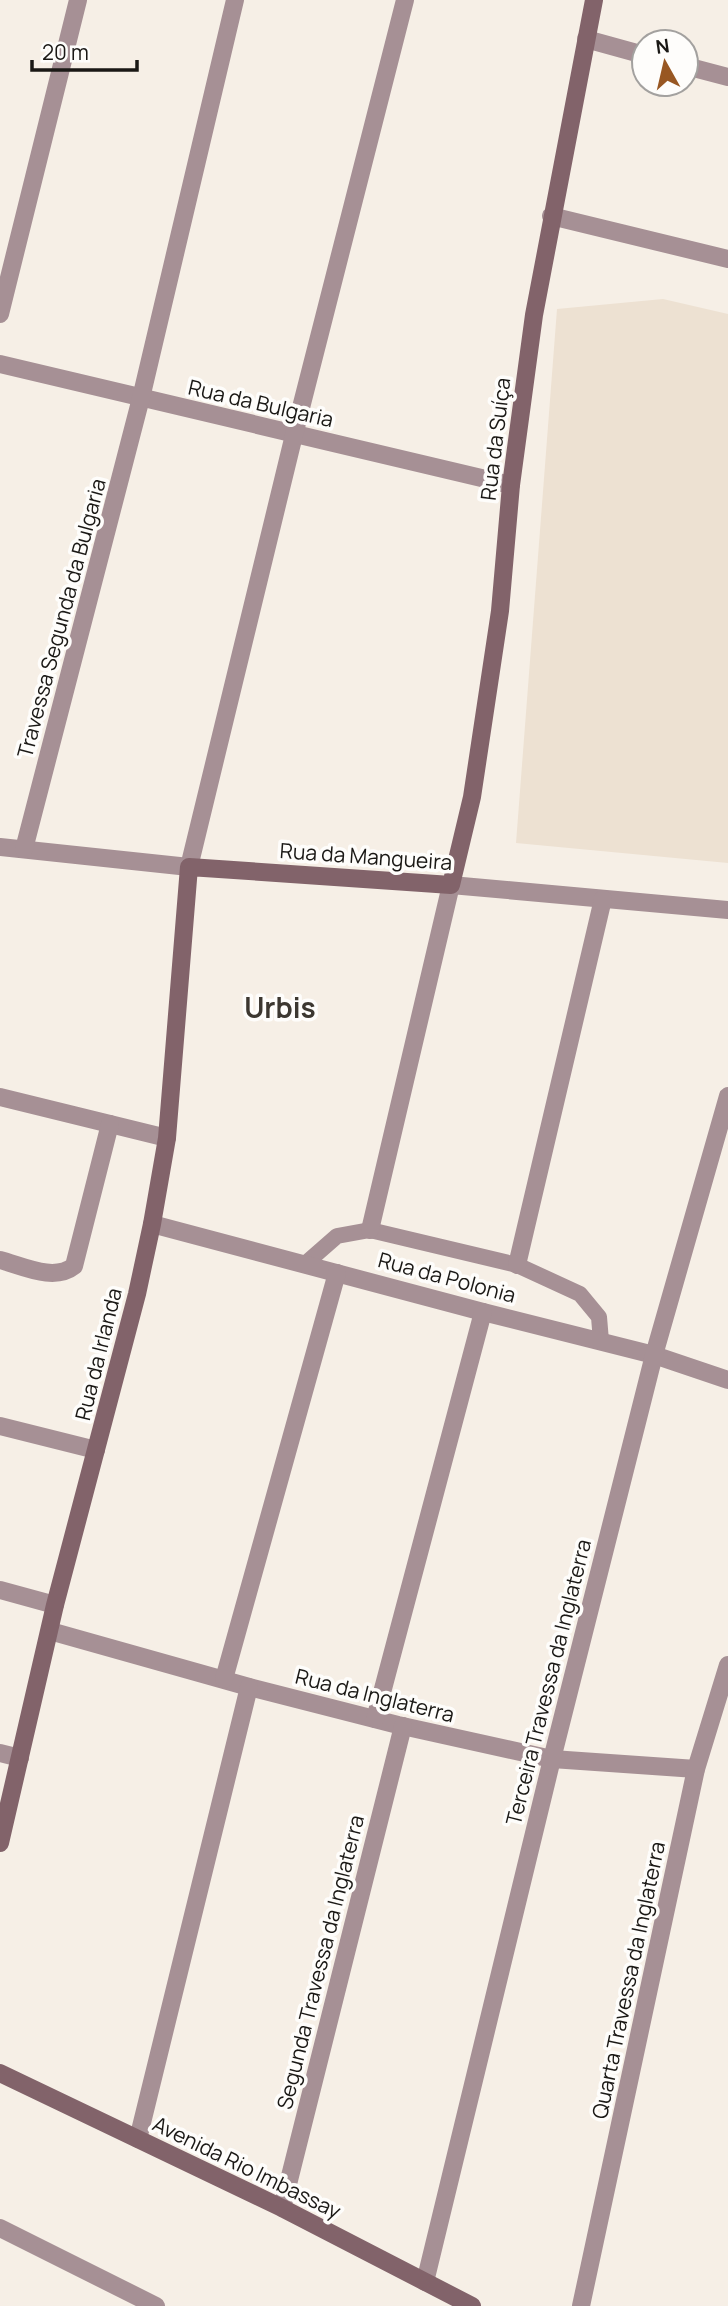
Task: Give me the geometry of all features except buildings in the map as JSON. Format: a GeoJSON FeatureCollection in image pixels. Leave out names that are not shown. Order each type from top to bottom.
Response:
{"type":"FeatureCollection","features":[{"type":"Feature","properties":{"kind":"street"},"geometry":{"type":"LineString","coordinates":[[0,314],[78,0]]}},
{"type":"Feature","properties":{"kind":"street","name":"Travessa Segunda da Bulgaria"},"geometry":{"type":"LineString","coordinates":[[24,849],[141,398],[235,0]]}},
{"type":"Feature","properties":{"kind":"street"},"geometry":{"type":"LineString","coordinates":[[189,867],[294,435],[405,0]]}},
{"type":"Feature","properties":{"kind":"street","name":"Rua da Suíça"},"geometry":{"type":"LineString","coordinates":[[451,885],[474,786],[500,611],[511,485],[534,315],[594,0]]}},
{"type":"Feature","properties":{"kind":"street"},"geometry":{"type":"LineString","coordinates":[[586,40],[630,51]]}},
{"type":"Feature","properties":{"kind":"street"},"geometry":{"type":"LineString","coordinates":[[700,70],[728,77]]}},
{"type":"Feature","properties":{"kind":"street"},"geometry":{"type":"LineString","coordinates":[[551,216],[728,260]]}},
{"type":"Feature","properties":{"kind":"street","name":"Rua da Bulgaria"},"geometry":{"type":"LineString","coordinates":[[0,364],[511,485]]}},
{"type":"Feature","properties":{"kind":"street","name":"Rua da Mangueira"},"geometry":{"type":"LineString","coordinates":[[0,847],[189,867],[451,885],[728,910]]}},
{"type":"Feature","properties":{"kind":"street","name":"Rua da Irlanda"},"geometry":{"type":"LineString","coordinates":[[0,1843],[55,1605],[137,1294],[152,1224],[167,1138],[189,867]]}},
{"type":"Feature","properties":{"kind":"street"},"geometry":{"type":"LineString","coordinates":[[370,1230],[451,885]]}},
{"type":"Feature","properties":{"kind":"street"},"geometry":{"type":"LineString","coordinates":[[517,1265],[603,899]]}},
{"type":"Feature","properties":{"kind":"street","name":"Terceira Travessa da Inglaterra"},"geometry":{"type":"LineString","coordinates":[[425,2282],[552,1759],[654,1355],[728,1096]]}},
{"type":"Feature","properties":{"kind":"street"},"geometry":{"type":"LineString","coordinates":[[0,1097],[167,1138]]}},
{"type":"Feature","properties":{"kind":"street"},"geometry":{"type":"LineString","coordinates":[[0,1260],[55,1274],[65,1273],[74,1266],[110,1124]]}},
{"type":"Feature","properties":{"kind":"street","name":"Rua da Polonia"},"geometry":{"type":"LineString","coordinates":[[152,1224],[654,1355],[728,1380]]}},
{"type":"Feature","properties":{"kind":"street"},"geometry":{"type":"LineString","coordinates":[[224,1679],[337,1273]]}},
{"type":"Feature","properties":{"kind":"street"},"geometry":{"type":"LineString","coordinates":[[375,1719],[483,1312]]}},
{"type":"Feature","properties":{"kind":"street"},"geometry":{"type":"LineString","coordinates":[[0,1426],[96,1450]]}},
{"type":"Feature","properties":{"kind":"street"},"geometry":{"type":"LineString","coordinates":[[0,1590],[55,1605]]}},
{"type":"Feature","properties":{"kind":"street","name":"Rua da Inglaterra"},"geometry":{"type":"LineString","coordinates":[[50,1631],[249,1687],[403,1726],[552,1759],[696,1769]]}},
{"type":"Feature","properties":{"kind":"street","name":"Quarta Travessa da Inglaterra"},"geometry":{"type":"LineString","coordinates":[[581,2306],[696,1769],[728,1665]]}},
{"type":"Feature","properties":{"kind":"street"},"geometry":{"type":"LineString","coordinates":[[138,2139],[249,1687]]}},
{"type":"Feature","properties":{"kind":"street","name":"Segunda Travessa da Inglaterra"},"geometry":{"type":"LineString","coordinates":[[282,2208],[403,1726]]}},
{"type":"Feature","properties":{"kind":"street"},"geometry":{"type":"LineString","coordinates":[[0,1752],[20,1758]]}},
{"type":"Feature","properties":{"kind":"street","name":"Avenida Rio Imbassay"},"geometry":{"type":"LineString","coordinates":[[0,2073],[282,2208],[472,2306]]}},
{"type":"Feature","properties":{"kind":"street"},"geometry":{"type":"LineString","coordinates":[[0,2228],[156,2306]]}},
{"type":"Feature","properties":{"kind":"lane"},"geometry":{"type":"LineString","coordinates":[[305,1264],[337,1236],[370,1230],[517,1265],[580,1294],[599,1317],[601,1341]]}},
{"type":"Feature","properties":{"kind":"shaded area"},"geometry":{"type":"Polygon","coordinates":[[[663,299],[728,314],[728,863],[516,843],[557,309],[663,299]]]}},
{"type":"Feature","properties":{"kind":"district","name":"Urbis"},"geometry":{"type":"Point","coordinates":[280,1007]}}]}
